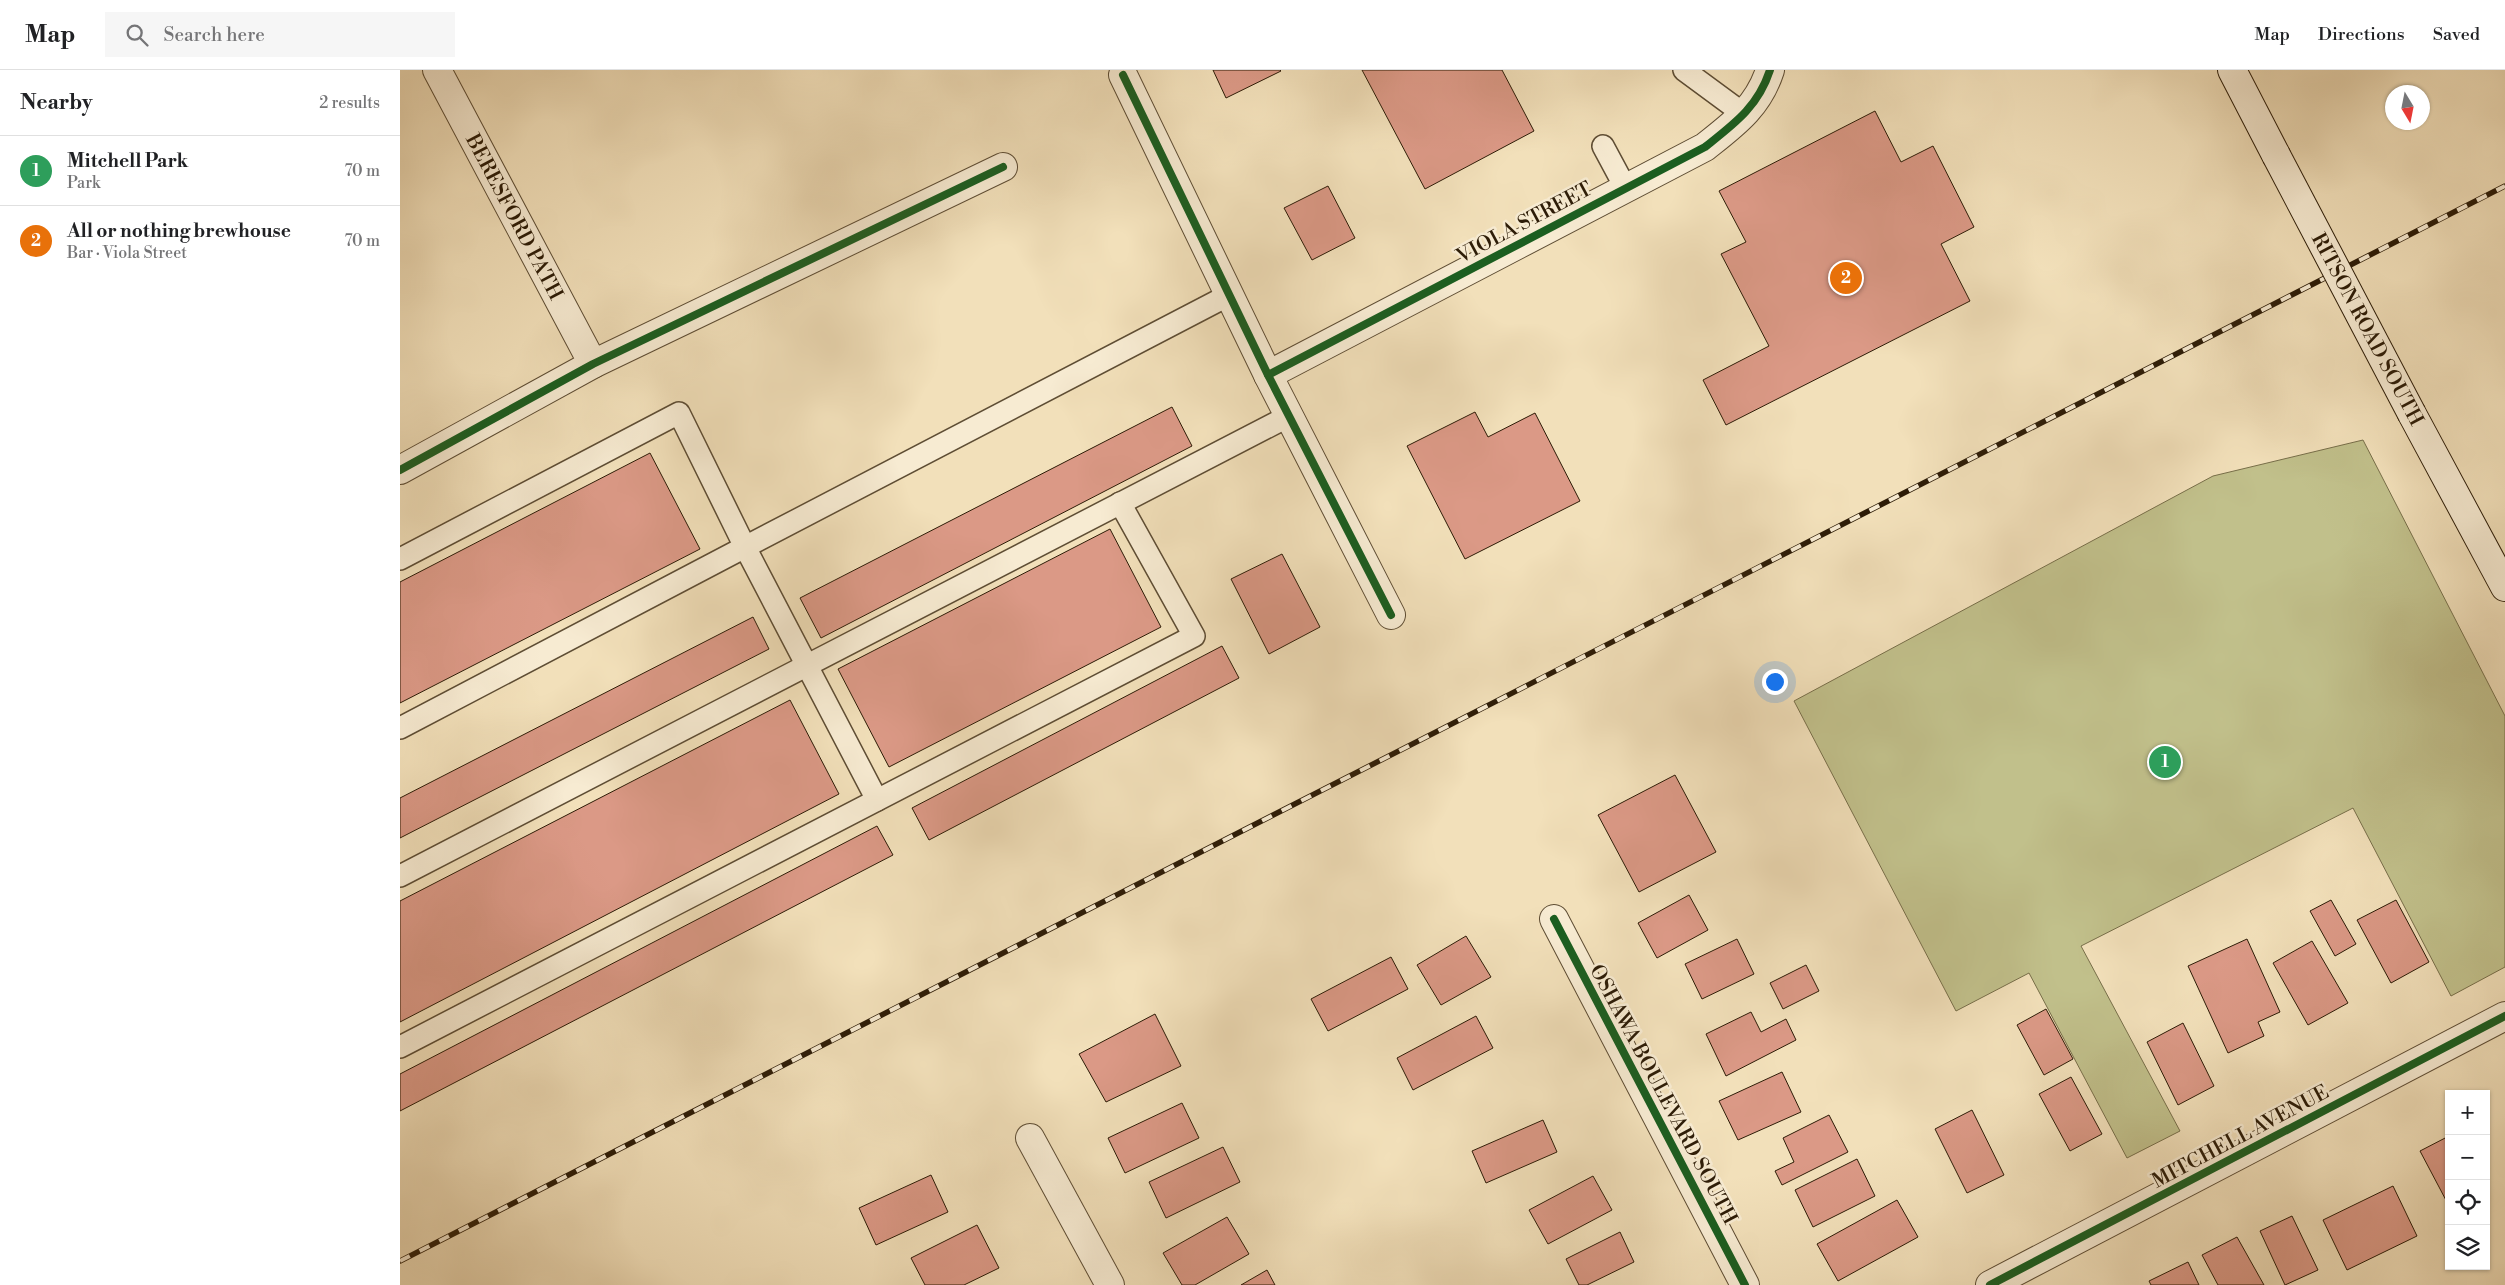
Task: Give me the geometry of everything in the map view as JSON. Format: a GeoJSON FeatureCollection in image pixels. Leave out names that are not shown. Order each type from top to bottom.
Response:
{"type":"FeatureCollection","features":[{"type":"Feature","properties":{"kind":"street","name":"BERESFORD PATH"},"geometry":{"type":"LineString","coordinates":[[437,70],[592,364]]}},
{"type":"Feature","properties":{"kind":"street","name":"VIOLA STREET"},"geometry":{"type":"LineString","coordinates":[[1268,376],[1705,147],[1745,115],[1764,86],[1770,70]]}},
{"type":"Feature","properties":{"kind":"street","name":"RITSON ROAD SOUTH"},"geometry":{"type":"LineString","coordinates":[[2232,70],[2505,587]]}},
{"type":"Feature","properties":{"kind":"street"},"geometry":{"type":"LineString","coordinates":[[1123,75],[1268,376],[1391,615]]}},
{"type":"Feature","properties":{"kind":"street"},"geometry":{"type":"LineString","coordinates":[[400,470],[592,364],[1003,167]]}},
{"type":"Feature","properties":{"kind":"street","name":"OSHAWA BOULEVARD SOUTH"},"geometry":{"type":"LineString","coordinates":[[1554,919],[1745,1285]]}},
{"type":"Feature","properties":{"kind":"street","name":"MITCHELL AVENUE"},"geometry":{"type":"LineString","coordinates":[[1990,1285],[2505,1016]]}},
{"type":"Feature","properties":{"kind":"street"},"geometry":{"type":"LineString","coordinates":[[1030,1138],[1110,1285]]}},
{"type":"Feature","properties":{"kind":"lane"},"geometry":{"type":"LineString","coordinates":[[1684,70],[1745,115]]}},
{"type":"Feature","properties":{"kind":"lane"},"geometry":{"type":"LineString","coordinates":[[1603,146],[1625,188]]}},
{"type":"Feature","properties":{"kind":"lane"},"geometry":{"type":"LineString","coordinates":[[400,728],[1229,295]]}},
{"type":"Feature","properties":{"kind":"lane"},"geometry":{"type":"LineString","coordinates":[[400,559],[679,413],[745,547],[877,800]]}},
{"type":"Feature","properties":{"kind":"lane"},"geometry":{"type":"LineString","coordinates":[[400,876],[1289,416]]}},
{"type":"Feature","properties":{"kind":"lane"},"geometry":{"type":"LineString","coordinates":[[400,1046],[1194,636],[1120,503]]}},
{"type":"Feature","properties":{"kind":"shaded area"},"geometry":{"type":"Polygon","coordinates":[[[2363,440],[2505,716],[2505,967],[2451,996],[2353,808],[2081,946],[2180,1131],[2127,1158],[2029,973],[1956,1011],[1794,701],[2213,476],[2363,440]]]}},
{"type":"Feature","properties":{"kind":"building"},"geometry":{"type":"Polygon","coordinates":[[[1213,70],[1280,70],[1281,71],[1226,98],[1213,70]]]}},
{"type":"Feature","properties":{"kind":"building"},"geometry":{"type":"Polygon","coordinates":[[[1362,70],[1502,70],[1534,131],[1425,189],[1362,70]]]}},
{"type":"Feature","properties":{"kind":"building"},"geometry":{"type":"Polygon","coordinates":[[[1875,111],[1901,162],[1933,146],[1974,227],[1941,244],[1970,301],[1726,425],[1703,380],[1769,346],[1721,254],[1746,242],[1719,191],[1875,111]]]}},
{"type":"Feature","properties":{"kind":"building"},"geometry":{"type":"Polygon","coordinates":[[[1328,186],[1355,238],[1312,260],[1284,208],[1328,186]]]}},
{"type":"Feature","properties":{"kind":"building"},"geometry":{"type":"Polygon","coordinates":[[[1172,407],[1192,446],[821,638],[800,598],[1172,407]]]}},
{"type":"Feature","properties":{"kind":"building"},"geometry":{"type":"Polygon","coordinates":[[[1475,412],[1488,437],[1535,413],[1580,501],[1465,559],[1407,446],[1475,412]]]}},
{"type":"Feature","properties":{"kind":"building"},"geometry":{"type":"Polygon","coordinates":[[[650,453],[700,549],[400,703],[400,582],[650,453]]]}},
{"type":"Feature","properties":{"kind":"building"},"geometry":{"type":"Polygon","coordinates":[[[1110,529],[1161,627],[889,767],[838,669],[1110,529]]]}},
{"type":"Feature","properties":{"kind":"building"},"geometry":{"type":"Polygon","coordinates":[[[1282,554],[1320,627],[1269,654],[1231,579],[1282,554]]]}},
{"type":"Feature","properties":{"kind":"building"},"geometry":{"type":"Polygon","coordinates":[[[753,617],[769,649],[400,838],[400,798],[753,617]]]}},
{"type":"Feature","properties":{"kind":"building"},"geometry":{"type":"Polygon","coordinates":[[[1222,646],[1239,678],[929,840],[912,808],[1222,646]]]}},
{"type":"Feature","properties":{"kind":"building"},"geometry":{"type":"Polygon","coordinates":[[[790,700],[839,794],[400,1022],[400,901],[790,700]]]}},
{"type":"Feature","properties":{"kind":"building"},"geometry":{"type":"Polygon","coordinates":[[[1675,775],[1716,852],[1639,892],[1598,815],[1675,775]]]}},
{"type":"Feature","properties":{"kind":"building"},"geometry":{"type":"Polygon","coordinates":[[[877,826],[893,855],[400,1111],[400,1074],[877,826]]]}},
{"type":"Feature","properties":{"kind":"building"},"geometry":{"type":"Polygon","coordinates":[[[1689,895],[1708,930],[1657,958],[1638,923],[1689,895]]]}},
{"type":"Feature","properties":{"kind":"building"},"geometry":{"type":"Polygon","coordinates":[[[2331,900],[2356,944],[2335,956],[2310,911],[2331,900]]]}},
{"type":"Feature","properties":{"kind":"building"},"geometry":{"type":"Polygon","coordinates":[[[2396,900],[2429,962],[2391,983],[2357,920],[2396,900]]]}},
{"type":"Feature","properties":{"kind":"building"},"geometry":{"type":"Polygon","coordinates":[[[1466,936],[1491,977],[1441,1005],[1417,965],[1466,936]]]}},
{"type":"Feature","properties":{"kind":"building"},"geometry":{"type":"Polygon","coordinates":[[[1737,939],[1754,974],[1702,999],[1685,964],[1737,939]]]}},
{"type":"Feature","properties":{"kind":"building"},"geometry":{"type":"Polygon","coordinates":[[[2247,939],[2280,1012],[2258,1022],[2264,1036],[2228,1053],[2188,966],[2247,939]]]}},
{"type":"Feature","properties":{"kind":"building"},"geometry":{"type":"Polygon","coordinates":[[[2312,941],[2348,1003],[2308,1025],[2273,963],[2312,941]]]}},
{"type":"Feature","properties":{"kind":"building"},"geometry":{"type":"Polygon","coordinates":[[[1391,957],[1408,989],[1328,1031],[1311,999],[1391,957]]]}},
{"type":"Feature","properties":{"kind":"building"},"geometry":{"type":"Polygon","coordinates":[[[1806,965],[1819,991],[1783,1009],[1770,983],[1806,965]]]}},
{"type":"Feature","properties":{"kind":"building"},"geometry":{"type":"Polygon","coordinates":[[[2046,1009],[2073,1059],[2044,1075],[2017,1025],[2046,1009]]]}},
{"type":"Feature","properties":{"kind":"building"},"geometry":{"type":"Polygon","coordinates":[[[1751,1012],[1761,1032],[1786,1019],[1796,1040],[1726,1076],[1706,1034],[1751,1012]]]}},
{"type":"Feature","properties":{"kind":"building"},"geometry":{"type":"Polygon","coordinates":[[[1155,1014],[1181,1066],[1106,1102],[1079,1054],[1155,1014]]]}},
{"type":"Feature","properties":{"kind":"building"},"geometry":{"type":"Polygon","coordinates":[[[1476,1016],[1493,1048],[1413,1090],[1397,1058],[1476,1016]]]}},
{"type":"Feature","properties":{"kind":"building"},"geometry":{"type":"Polygon","coordinates":[[[2183,1023],[2214,1086],[2178,1105],[2147,1042],[2183,1023]]]}},
{"type":"Feature","properties":{"kind":"building"},"geometry":{"type":"Polygon","coordinates":[[[1782,1072],[1801,1112],[1738,1140],[1719,1101],[1782,1072]]]}},
{"type":"Feature","properties":{"kind":"building"},"geometry":{"type":"Polygon","coordinates":[[[2071,1077],[2102,1134],[2070,1151],[2039,1094],[2071,1077]]]}},
{"type":"Feature","properties":{"kind":"building"},"geometry":{"type":"Polygon","coordinates":[[[1182,1103],[1199,1138],[1125,1173],[1108,1138],[1182,1103]]]}},
{"type":"Feature","properties":{"kind":"building"},"geometry":{"type":"Polygon","coordinates":[[[1972,1110],[2004,1175],[1967,1193],[1935,1129],[1972,1110]]]}},
{"type":"Feature","properties":{"kind":"building"},"geometry":{"type":"Polygon","coordinates":[[[1829,1115],[1848,1152],[1782,1185],[1775,1171],[1794,1162],[1783,1138],[1829,1115]]]}},
{"type":"Feature","properties":{"kind":"building"},"geometry":{"type":"Polygon","coordinates":[[[1543,1120],[1557,1152],[1486,1183],[1472,1151],[1543,1120]]]}},
{"type":"Feature","properties":{"kind":"building"},"geometry":{"type":"Polygon","coordinates":[[[2445,1138],[2445,1198],[2420,1151],[2445,1138]]]}},
{"type":"Feature","properties":{"kind":"building"},"geometry":{"type":"Polygon","coordinates":[[[1223,1147],[1240,1182],[1166,1218],[1149,1182],[1223,1147]]]}},
{"type":"Feature","properties":{"kind":"building"},"geometry":{"type":"Polygon","coordinates":[[[1857,1159],[1875,1196],[1813,1227],[1795,1190],[1857,1159]]]}},
{"type":"Feature","properties":{"kind":"building"},"geometry":{"type":"Polygon","coordinates":[[[931,1175],[948,1212],[876,1245],[859,1208],[931,1175]]]}},
{"type":"Feature","properties":{"kind":"building"},"geometry":{"type":"Polygon","coordinates":[[[1593,1176],[1612,1210],[1548,1244],[1529,1210],[1593,1176]]]}},
{"type":"Feature","properties":{"kind":"building"},"geometry":{"type":"Polygon","coordinates":[[[2393,1186],[2417,1236],[2347,1270],[2323,1220],[2393,1186]]]}},
{"type":"Feature","properties":{"kind":"building"},"geometry":{"type":"Polygon","coordinates":[[[1897,1200],[1918,1237],[1838,1281],[1817,1244],[1897,1200]]]}},
{"type":"Feature","properties":{"kind":"building"},"geometry":{"type":"Polygon","coordinates":[[[2292,1216],[2318,1270],[2285,1285],[2260,1231],[2292,1216]]]}},
{"type":"Feature","properties":{"kind":"building"},"geometry":{"type":"Polygon","coordinates":[[[1227,1217],[1249,1254],[1195,1285],[1182,1285],[1163,1253],[1227,1217]]]}},
{"type":"Feature","properties":{"kind":"building"},"geometry":{"type":"Polygon","coordinates":[[[977,1225],[999,1268],[964,1285],[925,1285],[911,1258],[977,1225]]]}},
{"type":"Feature","properties":{"kind":"building"},"geometry":{"type":"Polygon","coordinates":[[[1620,1232],[1634,1262],[1587,1285],[1579,1285],[1566,1259],[1620,1232]]]}},
{"type":"Feature","properties":{"kind":"building"},"geometry":{"type":"Polygon","coordinates":[[[2237,1237],[2264,1285],[2218,1285],[2202,1255],[2237,1237]]]}},
{"type":"Feature","properties":{"kind":"building"},"geometry":{"type":"Polygon","coordinates":[[[2188,1262],[2199,1285],[2151,1285],[2149,1281],[2188,1262]]]}},
{"type":"Feature","properties":{"kind":"building"},"geometry":{"type":"Polygon","coordinates":[[[1267,1270],[1275,1285],[1241,1285],[1267,1270]]]}},
{"type":"Feature","properties":{"kind":"railway"},"geometry":{"type":"LineString","coordinates":[[400,1261],[2505,186]]}},
{"type":"Feature","properties":{"kind":"cycle path"},"geometry":{"type":"LineString","coordinates":[[1268,375],[1705,147],[1752,105],[1770,70]]}},
{"type":"Feature","properties":{"kind":"cycle path"},"geometry":{"type":"LineString","coordinates":[[1123,75],[1268,375],[1391,615]]}},
{"type":"Feature","properties":{"kind":"cycle path"},"geometry":{"type":"LineString","coordinates":[[400,470],[593,364],[1003,167]]}},
{"type":"Feature","properties":{"kind":"cycle path"},"geometry":{"type":"LineString","coordinates":[[1554,919],[1745,1285]]}},
{"type":"Feature","properties":{"kind":"cycle path"},"geometry":{"type":"LineString","coordinates":[[1990,1285],[2505,1016]]}},
{"type":"Feature","properties":{"kind":"place","name":"All or nothing brewhouse"},"geometry":{"type":"Point","coordinates":[1846,278]}},
{"type":"Feature","properties":{"kind":"place","name":"Mitchell Park"},"geometry":{"type":"Point","coordinates":[2165,762]}}]}
